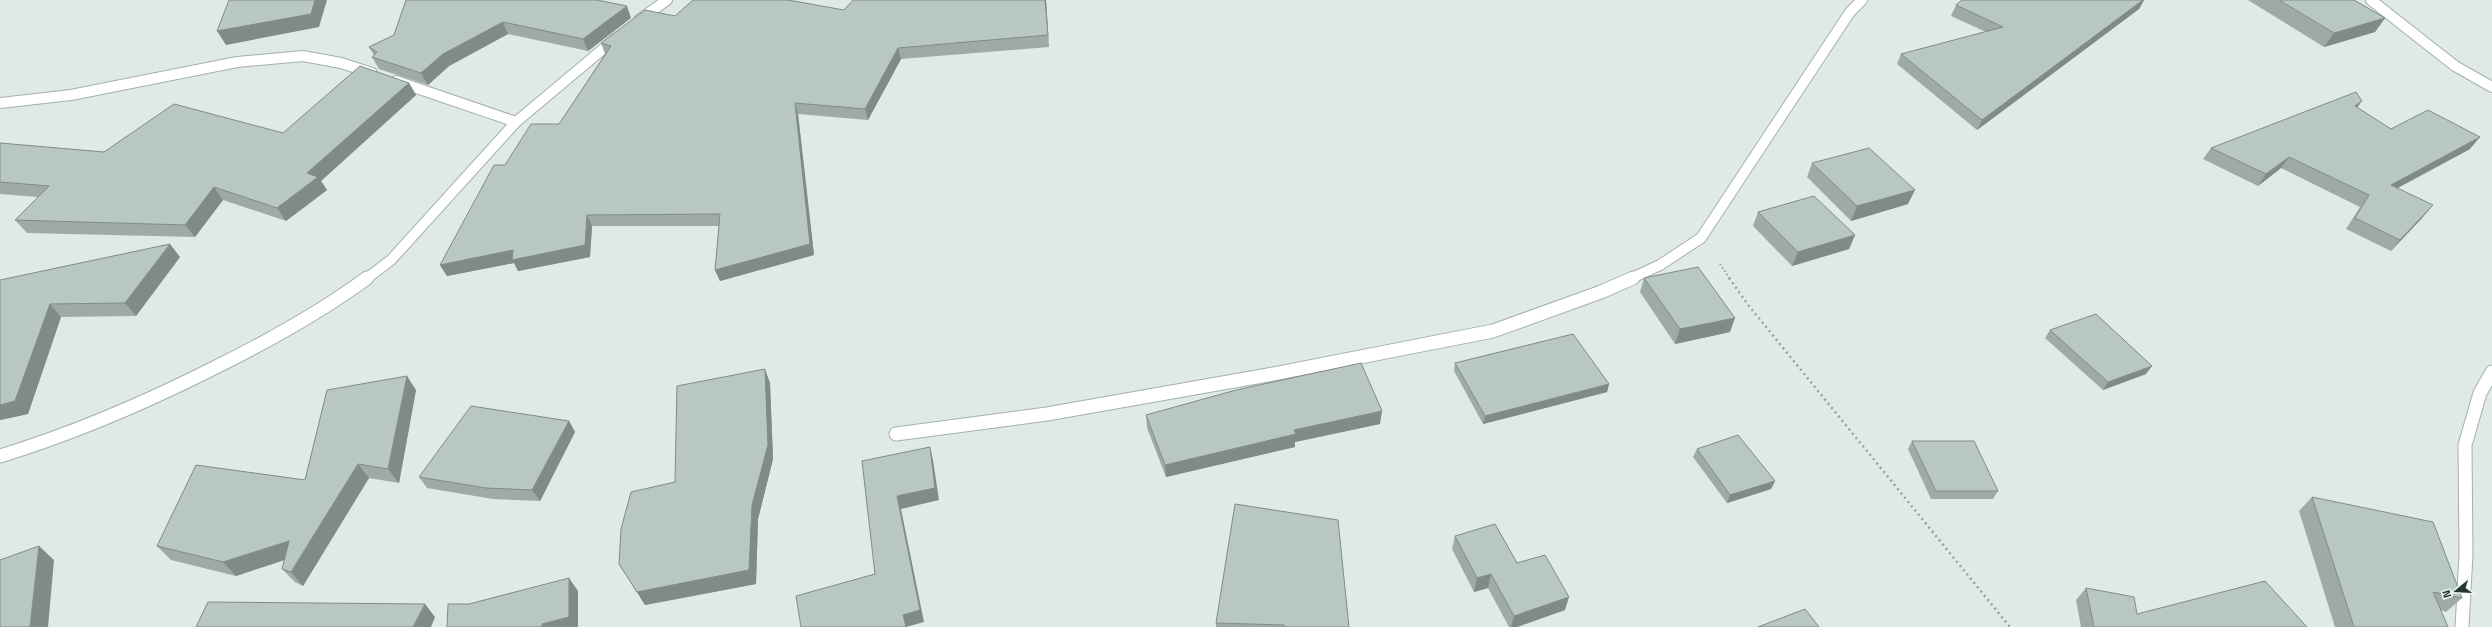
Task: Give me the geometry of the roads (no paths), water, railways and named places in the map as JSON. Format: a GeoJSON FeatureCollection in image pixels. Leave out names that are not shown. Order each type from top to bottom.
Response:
{"type":"FeatureCollection","features":[{"type":"Feature","properties":{"kind":"street"},"geometry":{"type":"LineString","coordinates":[[0,456],[59,438],[144,403],[251,350],[340,298],[391,260],[516,122],[629,27],[667,0]]}},
{"type":"Feature","properties":{"kind":"street"},"geometry":{"type":"LineString","coordinates":[[896,434],[1062,411],[1268,375],[1493,331],[1601,292],[1660,265],[1701,238],[1850,12],[1862,0]]}},
{"type":"Feature","properties":{"kind":"street"},"geometry":{"type":"LineString","coordinates":[[2371,0],[2455,66],[2492,87]]}},
{"type":"Feature","properties":{"kind":"street"},"geometry":{"type":"LineString","coordinates":[[0,103],[71,95],[237,62],[303,56],[341,63],[516,122]]}},
{"type":"Feature","properties":{"kind":"street"},"geometry":{"type":"LineString","coordinates":[[2462,627],[2466,554],[2465,445],[2480,393],[2492,372]]}}]}
